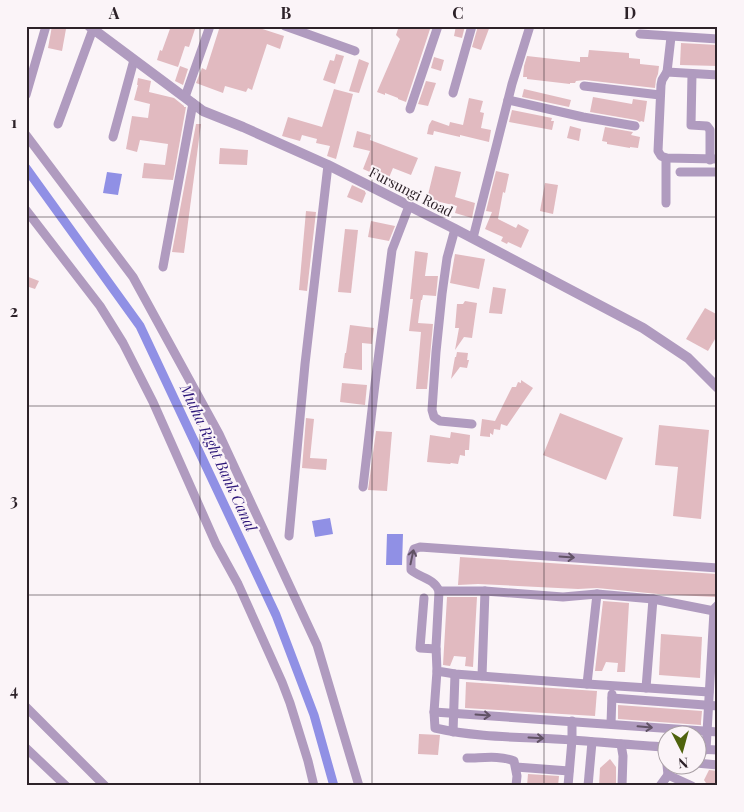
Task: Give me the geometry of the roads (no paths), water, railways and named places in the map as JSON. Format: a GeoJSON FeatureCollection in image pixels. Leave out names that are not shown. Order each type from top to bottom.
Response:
{"type":"FeatureCollection","features":[{"type":"Feature","properties":{"kind":"street"},"geometry":{"type":"LineString","coordinates":[[26,95],[46,26]]}},
{"type":"Feature","properties":{"kind":"street"},"geometry":{"type":"LineString","coordinates":[[163,267],[189,100],[210,26]]}},
{"type":"Feature","properties":{"kind":"street"},"geometry":{"type":"LineString","coordinates":[[285,26],[355,51]]}},
{"type":"Feature","properties":{"kind":"street"},"geometry":{"type":"LineString","coordinates":[[410,109],[438,26]]}},
{"type":"Feature","properties":{"kind":"street"},"geometry":{"type":"LineString","coordinates":[[453,93],[472,26]]}},
{"type":"Feature","properties":{"kind":"street"},"geometry":{"type":"LineString","coordinates":[[473,238],[508,100],[530,26]]}},
{"type":"Feature","properties":{"kind":"street"},"geometry":{"type":"LineString","coordinates":[[58,124],[91,28]]}},
{"type":"Feature","properties":{"kind":"street","name":"Fursungi Road"},"geometry":{"type":"LineString","coordinates":[[91,28],[203,111],[328,165],[473,238],[643,328],[688,358],[718,388]]}},
{"type":"Feature","properties":{"kind":"street"},"geometry":{"type":"LineString","coordinates":[[640,34],[718,39]]}},
{"type":"Feature","properties":{"kind":"street"},"geometry":{"type":"LineString","coordinates":[[671,37],[667,72],[662,80],[660,94],[658,151],[661,156],[666,158],[714,160],[709,128],[707,126],[691,124],[692,74]]}},
{"type":"Feature","properties":{"kind":"street"},"geometry":{"type":"LineString","coordinates":[[113,137],[134,60]]}},
{"type":"Feature","properties":{"kind":"street"},"geometry":{"type":"LineString","coordinates":[[667,72],[718,75]]}},
{"type":"Feature","properties":{"kind":"street"},"geometry":{"type":"LineString","coordinates":[[584,86],[660,94]]}},
{"type":"Feature","properties":{"kind":"street"},"geometry":{"type":"LineString","coordinates":[[508,100],[583,117],[635,126]]}},
{"type":"Feature","properties":{"kind":"street"},"geometry":{"type":"LineString","coordinates":[[26,134],[133,277],[219,434],[317,645],[359,786]]}},
{"type":"Feature","properties":{"kind":"street"},"geometry":{"type":"LineString","coordinates":[[666,158],[666,203]]}},
{"type":"Feature","properties":{"kind":"street"},"geometry":{"type":"LineString","coordinates":[[289,536],[305,364],[328,165]]}},
{"type":"Feature","properties":{"kind":"street"},"geometry":{"type":"LineString","coordinates":[[680,172],[718,172]]}},
{"type":"Feature","properties":{"kind":"street"},"geometry":{"type":"LineString","coordinates":[[364,487],[392,250],[409,206]]}},
{"type":"Feature","properties":{"kind":"street"},"geometry":{"type":"LineString","coordinates":[[26,210],[100,306],[123,343],[153,402],[216,544],[238,584],[282,682],[308,761],[314,786]]}},
{"type":"Feature","properties":{"kind":"street"},"geometry":{"type":"LineString","coordinates":[[454,229],[447,258],[442,294],[432,410],[434,417],[440,421],[472,424]]}},
{"type":"Feature","properties":{"kind":"street"},"geometry":{"type":"LineString","coordinates":[[656,746],[476,735],[435,728],[439,591],[430,580],[417,575],[411,570],[411,557],[414,549],[420,547],[718,568]]}},
{"type":"Feature","properties":{"kind":"street"},"geometry":{"type":"LineString","coordinates":[[439,591],[485,591],[563,597],[597,594],[716,607]]}},
{"type":"Feature","properties":{"kind":"street"},"geometry":{"type":"LineString","coordinates":[[482,676],[485,591]]}},
{"type":"Feature","properties":{"kind":"street"},"geometry":{"type":"LineString","coordinates":[[587,684],[597,594]]}},
{"type":"Feature","properties":{"kind":"street"},"geometry":{"type":"LineString","coordinates":[[718,595],[706,732],[718,732]]}},
{"type":"Feature","properties":{"kind":"street"},"geometry":{"type":"LineString","coordinates":[[424,598],[420,648],[436,649]]}},
{"type":"Feature","properties":{"kind":"street"},"geometry":{"type":"LineString","coordinates":[[646,688],[652,599]]}},
{"type":"Feature","properties":{"kind":"street"},"geometry":{"type":"LineString","coordinates":[[437,671],[455,674],[709,692]]}},
{"type":"Feature","properties":{"kind":"street"},"geometry":{"type":"LineString","coordinates":[[453,732],[455,674]]}},
{"type":"Feature","properties":{"kind":"street"},"geometry":{"type":"LineString","coordinates":[[611,724],[613,686]]}},
{"type":"Feature","properties":{"kind":"street"},"geometry":{"type":"LineString","coordinates":[[612,698],[718,706]]}},
{"type":"Feature","properties":{"kind":"street"},"geometry":{"type":"LineString","coordinates":[[26,707],[105,786]]}},
{"type":"Feature","properties":{"kind":"street"},"geometry":{"type":"LineString","coordinates":[[434,712],[656,728]]}},
{"type":"Feature","properties":{"kind":"street"},"geometry":{"type":"LineString","coordinates":[[568,786],[572,721]]}},
{"type":"Feature","properties":{"kind":"street"},"geometry":{"type":"LineString","coordinates":[[588,786],[592,742]]}},
{"type":"Feature","properties":{"kind":"street"},"geometry":{"type":"LineString","coordinates":[[621,744],[623,756],[622,786]]}},
{"type":"Feature","properties":{"kind":"street"},"geometry":{"type":"LineString","coordinates":[[26,748],[66,786]]}},
{"type":"Feature","properties":{"kind":"street"},"geometry":{"type":"LineString","coordinates":[[467,758],[509,759],[514,761],[517,776],[516,786]]}},
{"type":"Feature","properties":{"kind":"street"},"geometry":{"type":"LineString","coordinates":[[516,767],[569,771]]}},
{"type":"Feature","properties":{"kind":"street"},"geometry":{"type":"LineString","coordinates":[[660,786],[668,775],[692,786]]}},
{"type":"Feature","properties":{"kind":"waterway","name":"Mutha Right Bank Canal"},"geometry":{"type":"LineString","coordinates":[[26,168],[140,326],[276,615],[314,715],[334,786]]}}]}
